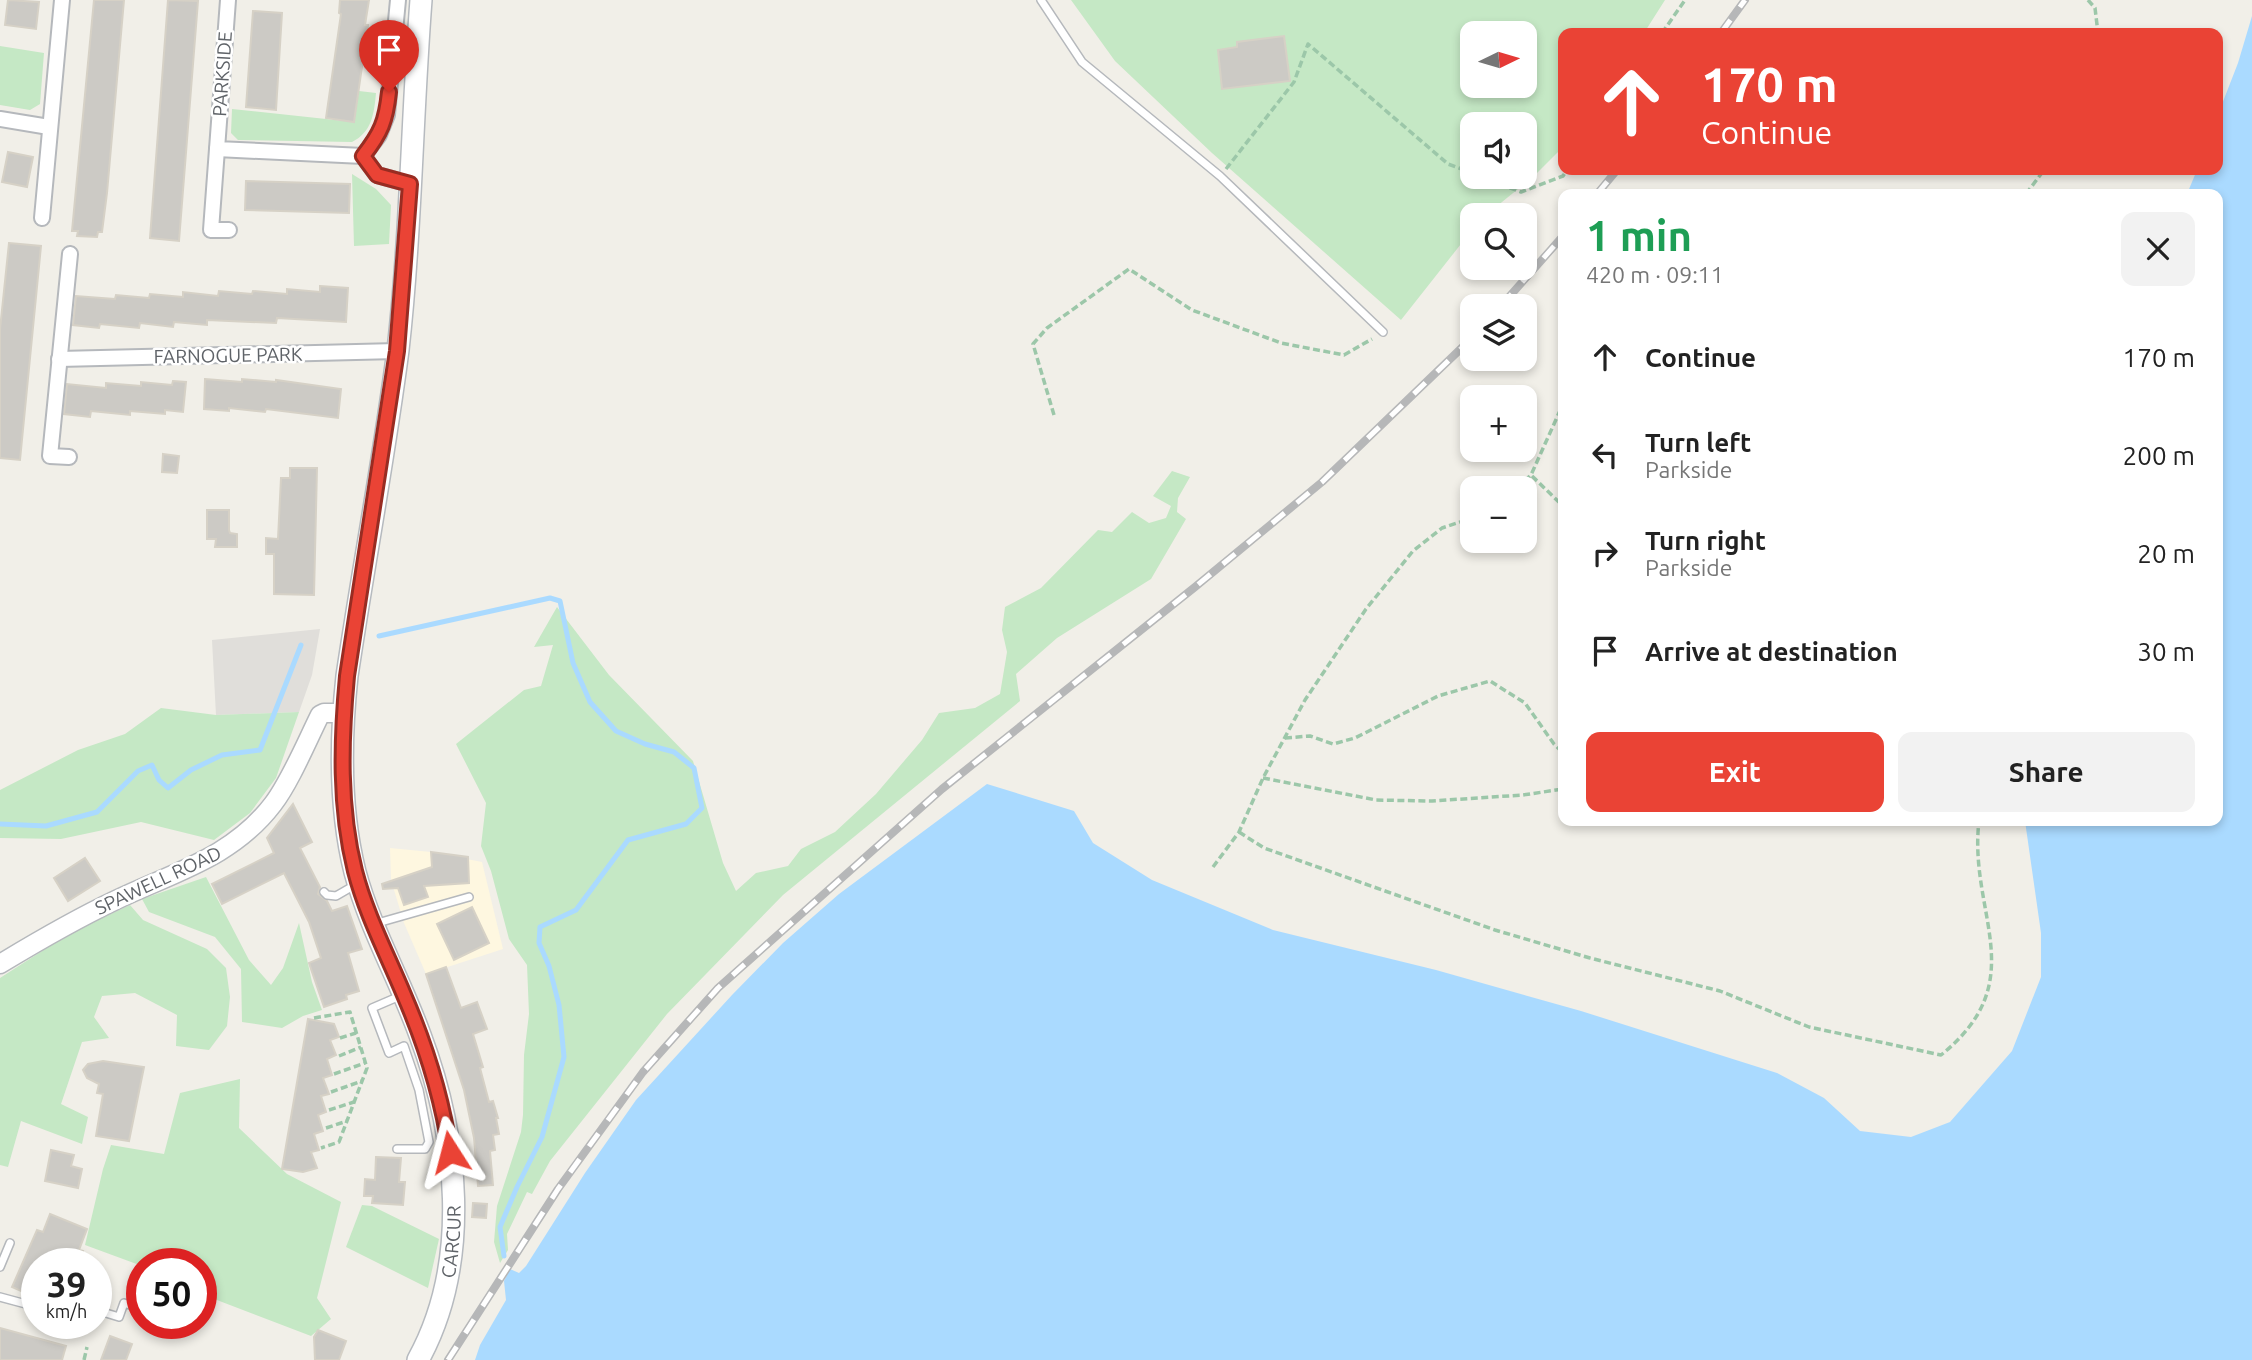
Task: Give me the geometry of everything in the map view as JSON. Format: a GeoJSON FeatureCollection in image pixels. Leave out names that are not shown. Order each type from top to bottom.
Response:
{"type":"FeatureCollection","features":[{"type":"Feature","properties":{"kind":"main road","name":"CARCUR"},"geometry":{"type":"LineString","coordinates":[[418,1360],[437,1313],[449,1268],[453,1179],[446,1122],[439,1093],[404,995],[359,884],[349,844],[343,802],[343,713],[397,351],[421,0]]}},
{"type":"Feature","properties":{"kind":"street"},"geometry":{"type":"LineString","coordinates":[[42,218],[62,0]]}},
{"type":"Feature","properties":{"kind":"street","name":"PARKSIDE"},"geometry":{"type":"LineString","coordinates":[[228,0],[211,230],[229,230]]}},
{"type":"Feature","properties":{"kind":"street"},"geometry":{"type":"LineString","coordinates":[[363,156],[379,135],[387,115],[398,0]]}},
{"type":"Feature","properties":{"kind":"street"},"geometry":{"type":"LineString","coordinates":[[0,119],[49,127]]}},
{"type":"Feature","properties":{"kind":"street"},"geometry":{"type":"LineString","coordinates":[[217,149],[363,156]]}},
{"type":"Feature","properties":{"kind":"street"},"geometry":{"type":"LineString","coordinates":[[363,156],[377,175],[410,184]]}},
{"type":"Feature","properties":{"kind":"street"},"geometry":{"type":"LineString","coordinates":[[69,457],[50,456],[70,254]]}},
{"type":"Feature","properties":{"kind":"street","name":"FARNOGUE PARK"},"geometry":{"type":"LineString","coordinates":[[59,359],[397,351]]}},
{"type":"Feature","properties":{"kind":"street","name":"SPAWELL ROAD"},"geometry":{"type":"LineString","coordinates":[[0,964],[61,927],[119,898],[211,858],[238,840],[273,804],[320,715],[343,713]]}},
{"type":"Feature","properties":{"kind":"lane"},"geometry":{"type":"LineString","coordinates":[[1041,0],[1082,62],[1220,176],[1383,332]]}},
{"type":"Feature","properties":{"kind":"lane"},"geometry":{"type":"LineString","coordinates":[[324,892],[336,896],[359,884]]}},
{"type":"Feature","properties":{"kind":"lane"},"geometry":{"type":"LineString","coordinates":[[374,924],[469,897]]}},
{"type":"Feature","properties":{"kind":"lane"},"geometry":{"type":"LineString","coordinates":[[397,1149],[425,1149],[429,1142],[419,1090],[404,1046],[389,1053],[372,1008],[404,995]]}},
{"type":"Feature","properties":{"kind":"lane"},"geometry":{"type":"LineString","coordinates":[[0,1267],[9,1243]]}},
{"type":"Feature","properties":{"kind":"lane"},"geometry":{"type":"LineString","coordinates":[[0,1297],[21,1303]]}},
{"type":"Feature","properties":{"kind":"lane"},"geometry":{"type":"LineString","coordinates":[[112,1315],[119,1317],[126,1304]]}},
{"type":"Feature","properties":{"kind":"path"},"geometry":{"type":"LineString","coordinates":[[1665,28],[1685,0]]}},
{"type":"Feature","properties":{"kind":"path"},"geometry":{"type":"LineString","coordinates":[[2088,0],[2095,8],[2097,28]]}},
{"type":"Feature","properties":{"kind":"path"},"geometry":{"type":"LineString","coordinates":[[1220,176],[1294,82],[1308,44],[1448,164],[1460,168]]}},
{"type":"Feature","properties":{"kind":"path"},"geometry":{"type":"LineString","coordinates":[[1537,186],[1564,175]]}},
{"type":"Feature","properties":{"kind":"path"},"geometry":{"type":"LineString","coordinates":[[1054,415],[1033,344],[1047,328],[1129,269],[1192,310],[1281,343],[1344,355],[1383,332]]}},
{"type":"Feature","properties":{"kind":"path"},"geometry":{"type":"LineString","coordinates":[[1558,415],[1531,475],[1558,501]]}},
{"type":"Feature","properties":{"kind":"path"},"geometry":{"type":"LineString","coordinates":[[1213,867],[1239,832],[1263,778],[1305,700],[1366,608],[1413,551],[1442,528],[1460,522]]}},
{"type":"Feature","properties":{"kind":"path"},"geometry":{"type":"LineString","coordinates":[[1284,738],[1310,736],[1333,744],[1355,738],[1437,696],[1490,681],[1524,703],[1558,748]]}},
{"type":"Feature","properties":{"kind":"path"},"geometry":{"type":"LineString","coordinates":[[1263,778],[1376,800],[1458,799],[1558,790]]}},
{"type":"Feature","properties":{"kind":"path"},"geometry":{"type":"LineString","coordinates":[[1239,832],[1264,848],[1495,930],[1590,958],[1720,991],[1809,1027],[1941,1055],[1960,1040],[1981,1012],[1992,972],[1989,925],[1980,878],[1979,826]]}},
{"type":"Feature","properties":{"kind":"path"},"geometry":{"type":"LineString","coordinates":[[314,1018],[350,1012],[367,1068],[339,1142],[320,1148]]}},
{"type":"Feature","properties":{"kind":"path"},"geometry":{"type":"LineString","coordinates":[[340,1038],[356,1033]]}},
{"type":"Feature","properties":{"kind":"path"},"geometry":{"type":"LineString","coordinates":[[339,1056],[360,1047]]}},
{"type":"Feature","properties":{"kind":"path"},"geometry":{"type":"LineString","coordinates":[[334,1074],[365,1063]]}},
{"type":"Feature","properties":{"kind":"path"},"geometry":{"type":"LineString","coordinates":[[331,1092],[362,1082]]}},
{"type":"Feature","properties":{"kind":"path"},"geometry":{"type":"LineString","coordinates":[[329,1110],[354,1102]]}},
{"type":"Feature","properties":{"kind":"path"},"geometry":{"type":"LineString","coordinates":[[326,1128],[347,1121]]}},
{"type":"Feature","properties":{"kind":"path"},"geometry":{"type":"LineString","coordinates":[[84,1360],[87,1347]]}},
{"type":"Feature","properties":{"kind":"shaded area"},"geometry":{"type":"Polygon","coordinates":[[[320,629],[312,675],[299,712],[216,715],[212,640],[320,629]]]}},
{"type":"Feature","properties":{"kind":"shaded area"},"geometry":{"type":"Polygon","coordinates":[[[390,848],[431,852],[482,862],[503,949],[426,974],[404,923],[391,880],[390,848]]]}},
{"type":"Feature","properties":{"kind":"green space"},"geometry":{"type":"Polygon","coordinates":[[[1071,0],[1665,0],[1647,28],[1558,28],[1558,152],[1537,173],[1537,112],[1460,112],[1460,189],[1518,189],[1501,203],[1460,203],[1460,245],[1401,320],[1212,153],[1115,61],[1071,0]]]}},
{"type":"Feature","properties":{"kind":"green space"},"geometry":{"type":"Polygon","coordinates":[[[0,46],[44,53],[40,104],[30,110],[0,105],[0,46]]]}},
{"type":"Feature","properties":{"kind":"green space"},"geometry":{"type":"Polygon","coordinates":[[[359,91],[376,93],[374,108],[368,128],[352,142],[238,140],[231,133],[232,109],[354,122],[359,91]]]}},
{"type":"Feature","properties":{"kind":"green space"},"geometry":{"type":"Polygon","coordinates":[[[352,174],[376,189],[391,205],[389,244],[354,246],[352,174]]]}},
{"type":"Feature","properties":{"kind":"green space"},"geometry":{"type":"Polygon","coordinates":[[[1172,471],[1190,477],[1178,498],[1177,512],[1186,519],[1151,579],[1057,638],[1016,674],[1020,701],[783,895],[667,1014],[550,1161],[532,1194],[527,1192],[507,1234],[508,1250],[500,1263],[494,1242],[497,1206],[521,1132],[523,1115],[524,1055],[529,1014],[527,965],[509,939],[491,871],[481,846],[486,803],[456,744],[524,690],[541,686],[553,645],[534,647],[557,607],[609,675],[693,761],[723,863],[736,891],[756,873],[788,866],[801,849],[835,832],[876,794],[922,740],[939,713],[975,708],[1000,694],[1007,652],[1002,630],[1005,607],[1041,588],[1098,530],[1112,532],[1132,512],[1149,523],[1166,518],[1171,506],[1153,496],[1172,471]]]}},
{"type":"Feature","properties":{"kind":"green space"},"geometry":{"type":"Polygon","coordinates":[[[161,708],[216,715],[299,712],[276,778],[250,813],[214,840],[141,822],[61,839],[0,838],[0,790],[78,750],[125,734],[161,708]]]}},
{"type":"Feature","properties":{"kind":"green space"},"geometry":{"type":"Polygon","coordinates":[[[206,877],[249,960],[271,985],[283,968],[299,923],[312,982],[322,1010],[303,1016],[282,1028],[242,1022],[241,969],[215,937],[149,912],[142,899],[206,877]]]}},
{"type":"Feature","properties":{"kind":"green space"},"geometry":{"type":"Polygon","coordinates":[[[130,905],[143,920],[207,949],[226,968],[230,997],[227,1026],[209,1050],[176,1046],[177,1015],[135,993],[102,996],[94,1017],[109,1038],[82,1042],[61,1104],[88,1117],[82,1144],[21,1121],[8,1167],[0,1165],[0,978],[70,933],[130,905]]]}},
{"type":"Feature","properties":{"kind":"green space"},"geometry":{"type":"Polygon","coordinates":[[[240,1079],[239,1128],[287,1174],[341,1202],[317,1298],[331,1319],[311,1336],[217,1300],[217,1248],[126,1248],[126,1260],[112,1255],[112,1248],[85,1245],[111,1145],[164,1154],[180,1093],[240,1079]]]}},
{"type":"Feature","properties":{"kind":"green space"},"geometry":{"type":"Polygon","coordinates":[[[362,1205],[372,1206],[439,1239],[428,1288],[346,1247],[362,1205]]]}},
{"type":"Feature","properties":{"kind":"water"},"geometry":{"type":"Polygon","coordinates":[[[2252,16],[2252,1360],[475,1360],[480,1345],[506,1300],[504,1281],[510,1269],[519,1273],[526,1266],[585,1173],[636,1100],[783,943],[839,894],[987,784],[1074,811],[1093,843],[1152,880],[1273,930],[1436,970],[1581,1011],[1777,1073],[1824,1098],[1860,1131],[1911,1137],[1950,1122],[2012,1051],[2041,977],[2041,933],[2026,826],[2223,826],[2223,189],[2189,189],[2195,175],[2223,175],[2223,102],[2252,16]]]}},
{"type":"Feature","properties":{"kind":"building"},"geometry":{"type":"Polygon","coordinates":[[[8,0],[39,2],[36,29],[5,25],[8,0]]]}},
{"type":"Feature","properties":{"kind":"building"},"geometry":{"type":"Polygon","coordinates":[[[94,0],[124,0],[107,193],[102,232],[98,232],[97,237],[77,236],[78,231],[72,231],[94,0]]]}},
{"type":"Feature","properties":{"kind":"building"},"geometry":{"type":"Polygon","coordinates":[[[168,0],[198,1],[179,241],[150,238],[168,0]]]}},
{"type":"Feature","properties":{"kind":"building"},"geometry":{"type":"Polygon","coordinates":[[[340,0],[369,0],[354,122],[326,118],[341,14],[340,0]]]}},
{"type":"Feature","properties":{"kind":"building"},"geometry":{"type":"Polygon","coordinates":[[[253,11],[282,13],[276,110],[246,107],[253,11]]]}},
{"type":"Feature","properties":{"kind":"building"},"geometry":{"type":"Polygon","coordinates":[[[1284,36],[1290,81],[1222,89],[1218,50],[1237,47],[1237,42],[1284,36]]]}},
{"type":"Feature","properties":{"kind":"building"},"geometry":{"type":"Polygon","coordinates":[[[8,152],[33,157],[27,187],[2,182],[8,152]]]}},
{"type":"Feature","properties":{"kind":"building"},"geometry":{"type":"Polygon","coordinates":[[[246,181],[350,184],[349,213],[245,210],[246,181]]]}},
{"type":"Feature","properties":{"kind":"building"},"geometry":{"type":"Polygon","coordinates":[[[9,243],[41,246],[20,460],[0,458],[0,329],[9,243]]]}},
{"type":"Feature","properties":{"kind":"building"},"geometry":{"type":"Polygon","coordinates":[[[320,286],[348,288],[346,322],[277,318],[276,323],[207,320],[207,325],[174,322],[173,327],[140,323],[139,328],[100,324],[99,328],[73,325],[76,296],[115,299],[116,295],[149,298],[150,294],[183,297],[183,292],[218,296],[219,291],[287,294],[287,289],[320,292],[320,286]]]}},
{"type":"Feature","properties":{"kind":"building"},"geometry":{"type":"Polygon","coordinates":[[[205,379],[242,382],[242,379],[276,380],[341,389],[338,418],[266,409],[265,412],[229,408],[229,411],[204,409],[205,379]]]}},
{"type":"Feature","properties":{"kind":"building"},"geometry":{"type":"Polygon","coordinates":[[[173,381],[186,382],[183,412],[165,410],[165,414],[130,411],[130,415],[91,411],[90,417],[64,414],[67,384],[106,388],[106,383],[141,386],[141,382],[172,385],[173,381]]]}},
{"type":"Feature","properties":{"kind":"building"},"geometry":{"type":"Polygon","coordinates":[[[163,454],[179,456],[177,473],[162,472],[163,454]]]}},
{"type":"Feature","properties":{"kind":"building"},"geometry":{"type":"Polygon","coordinates":[[[290,468],[317,468],[314,595],[274,594],[274,554],[266,554],[266,538],[278,539],[281,478],[290,478],[290,468]]]}},
{"type":"Feature","properties":{"kind":"building"},"geometry":{"type":"Polygon","coordinates":[[[207,510],[229,510],[229,530],[230,533],[237,534],[237,547],[215,547],[216,539],[207,539],[207,510]]]}},
{"type":"Feature","properties":{"kind":"building"},"geometry":{"type":"Polygon","coordinates":[[[293,804],[312,842],[300,848],[320,887],[318,894],[327,901],[332,911],[347,906],[362,949],[348,953],[359,991],[346,995],[347,999],[324,1007],[309,963],[321,958],[309,922],[284,873],[222,904],[212,884],[274,853],[267,838],[293,804]]]}},
{"type":"Feature","properties":{"kind":"building"},"geometry":{"type":"Polygon","coordinates":[[[431,852],[468,857],[469,883],[424,886],[428,897],[404,905],[398,888],[383,889],[382,884],[432,867],[431,852]]]}},
{"type":"Feature","properties":{"kind":"building"},"geometry":{"type":"Polygon","coordinates":[[[85,858],[100,881],[68,901],[54,878],[85,858]]]}},
{"type":"Feature","properties":{"kind":"building"},"geometry":{"type":"Polygon","coordinates":[[[472,907],[489,943],[454,960],[437,924],[472,907]]]}},
{"type":"Feature","properties":{"kind":"building"},"geometry":{"type":"Polygon","coordinates":[[[446,967],[461,1008],[477,1002],[487,1029],[473,1034],[483,1067],[480,1068],[489,1102],[493,1101],[498,1118],[499,1134],[493,1135],[495,1150],[490,1151],[493,1185],[478,1186],[474,1138],[464,1090],[426,974],[446,967]]]}},
{"type":"Feature","properties":{"kind":"building"},"geometry":{"type":"Polygon","coordinates":[[[308,1019],[334,1024],[339,1037],[330,1040],[336,1055],[327,1059],[332,1075],[323,1078],[329,1094],[321,1096],[326,1112],[318,1115],[323,1131],[314,1134],[319,1150],[311,1152],[317,1168],[303,1172],[282,1169],[308,1019]]]}},
{"type":"Feature","properties":{"kind":"building"},"geometry":{"type":"Polygon","coordinates":[[[103,1061],[144,1067],[129,1141],[96,1136],[103,1094],[97,1093],[99,1084],[87,1078],[83,1070],[88,1064],[103,1061]]]}},
{"type":"Feature","properties":{"kind":"building"},"geometry":{"type":"Polygon","coordinates":[[[51,1150],[74,1155],[71,1166],[82,1169],[78,1188],[45,1181],[51,1150]]]}},
{"type":"Feature","properties":{"kind":"building"},"geometry":{"type":"Polygon","coordinates":[[[376,1157],[401,1158],[399,1182],[405,1182],[403,1205],[372,1203],[373,1196],[364,1196],[365,1179],[375,1180],[376,1157]]]}},
{"type":"Feature","properties":{"kind":"building"},"geometry":{"type":"Polygon","coordinates":[[[473,1203],[487,1204],[486,1218],[472,1217],[473,1203]]]}},
{"type":"Feature","properties":{"kind":"building"},"geometry":{"type":"Polygon","coordinates":[[[50,1214],[87,1229],[80,1248],[29,1248],[37,1230],[43,1232],[50,1214]]]}},
{"type":"Feature","properties":{"kind":"building"},"geometry":{"type":"Polygon","coordinates":[[[21,1266],[21,1291],[12,1287],[21,1266]]]}},
{"type":"Feature","properties":{"kind":"building"},"geometry":{"type":"Polygon","coordinates":[[[0,1328],[21,1334],[21,1339],[40,1339],[66,1346],[62,1360],[0,1360],[0,1328]]]}},
{"type":"Feature","properties":{"kind":"building"},"geometry":{"type":"Polygon","coordinates":[[[318,1330],[346,1341],[339,1360],[315,1360],[314,1337],[318,1330]]]}},
{"type":"Feature","properties":{"kind":"building"},"geometry":{"type":"Polygon","coordinates":[[[112,1337],[132,1344],[126,1360],[101,1360],[112,1337]]]}},
{"type":"Feature","properties":{"kind":"waterway"},"geometry":{"type":"LineString","coordinates":[[379,636],[550,598],[560,601],[573,663],[590,702],[616,731],[645,744],[674,752],[694,768],[702,808],[686,824],[628,840],[576,910],[540,927],[539,943],[549,966],[559,1005],[564,1057],[542,1137],[500,1227],[504,1256]]}},
{"type":"Feature","properties":{"kind":"waterway"},"geometry":{"type":"LineString","coordinates":[[0,824],[46,826],[97,812],[138,771],[152,765],[159,780],[168,788],[191,770],[222,755],[260,750],[301,645]]}},
{"type":"Feature","properties":{"kind":"railway"},"geometry":{"type":"LineString","coordinates":[[1725,28],[1745,0]]}},
{"type":"Feature","properties":{"kind":"railway"},"geometry":{"type":"LineString","coordinates":[[1601,189],[1613,175]]}},
{"type":"Feature","properties":{"kind":"railway"},"geometry":{"type":"LineString","coordinates":[[1512,294],[1558,242]]}},
{"type":"Feature","properties":{"kind":"railway"},"geometry":{"type":"LineString","coordinates":[[448,1360],[558,1189],[643,1072],[718,988],[942,789],[1322,482],[1460,350]]}},
{"type":"Feature","properties":{"kind":"route"},"geometry":{"type":"LineString","coordinates":[[389,92],[387,115],[379,135],[363,156],[377,175],[410,184],[404,277],[397,351],[347,676],[343,713],[343,802],[355,872],[431,1066],[446,1122],[450,1152]]}}]}
